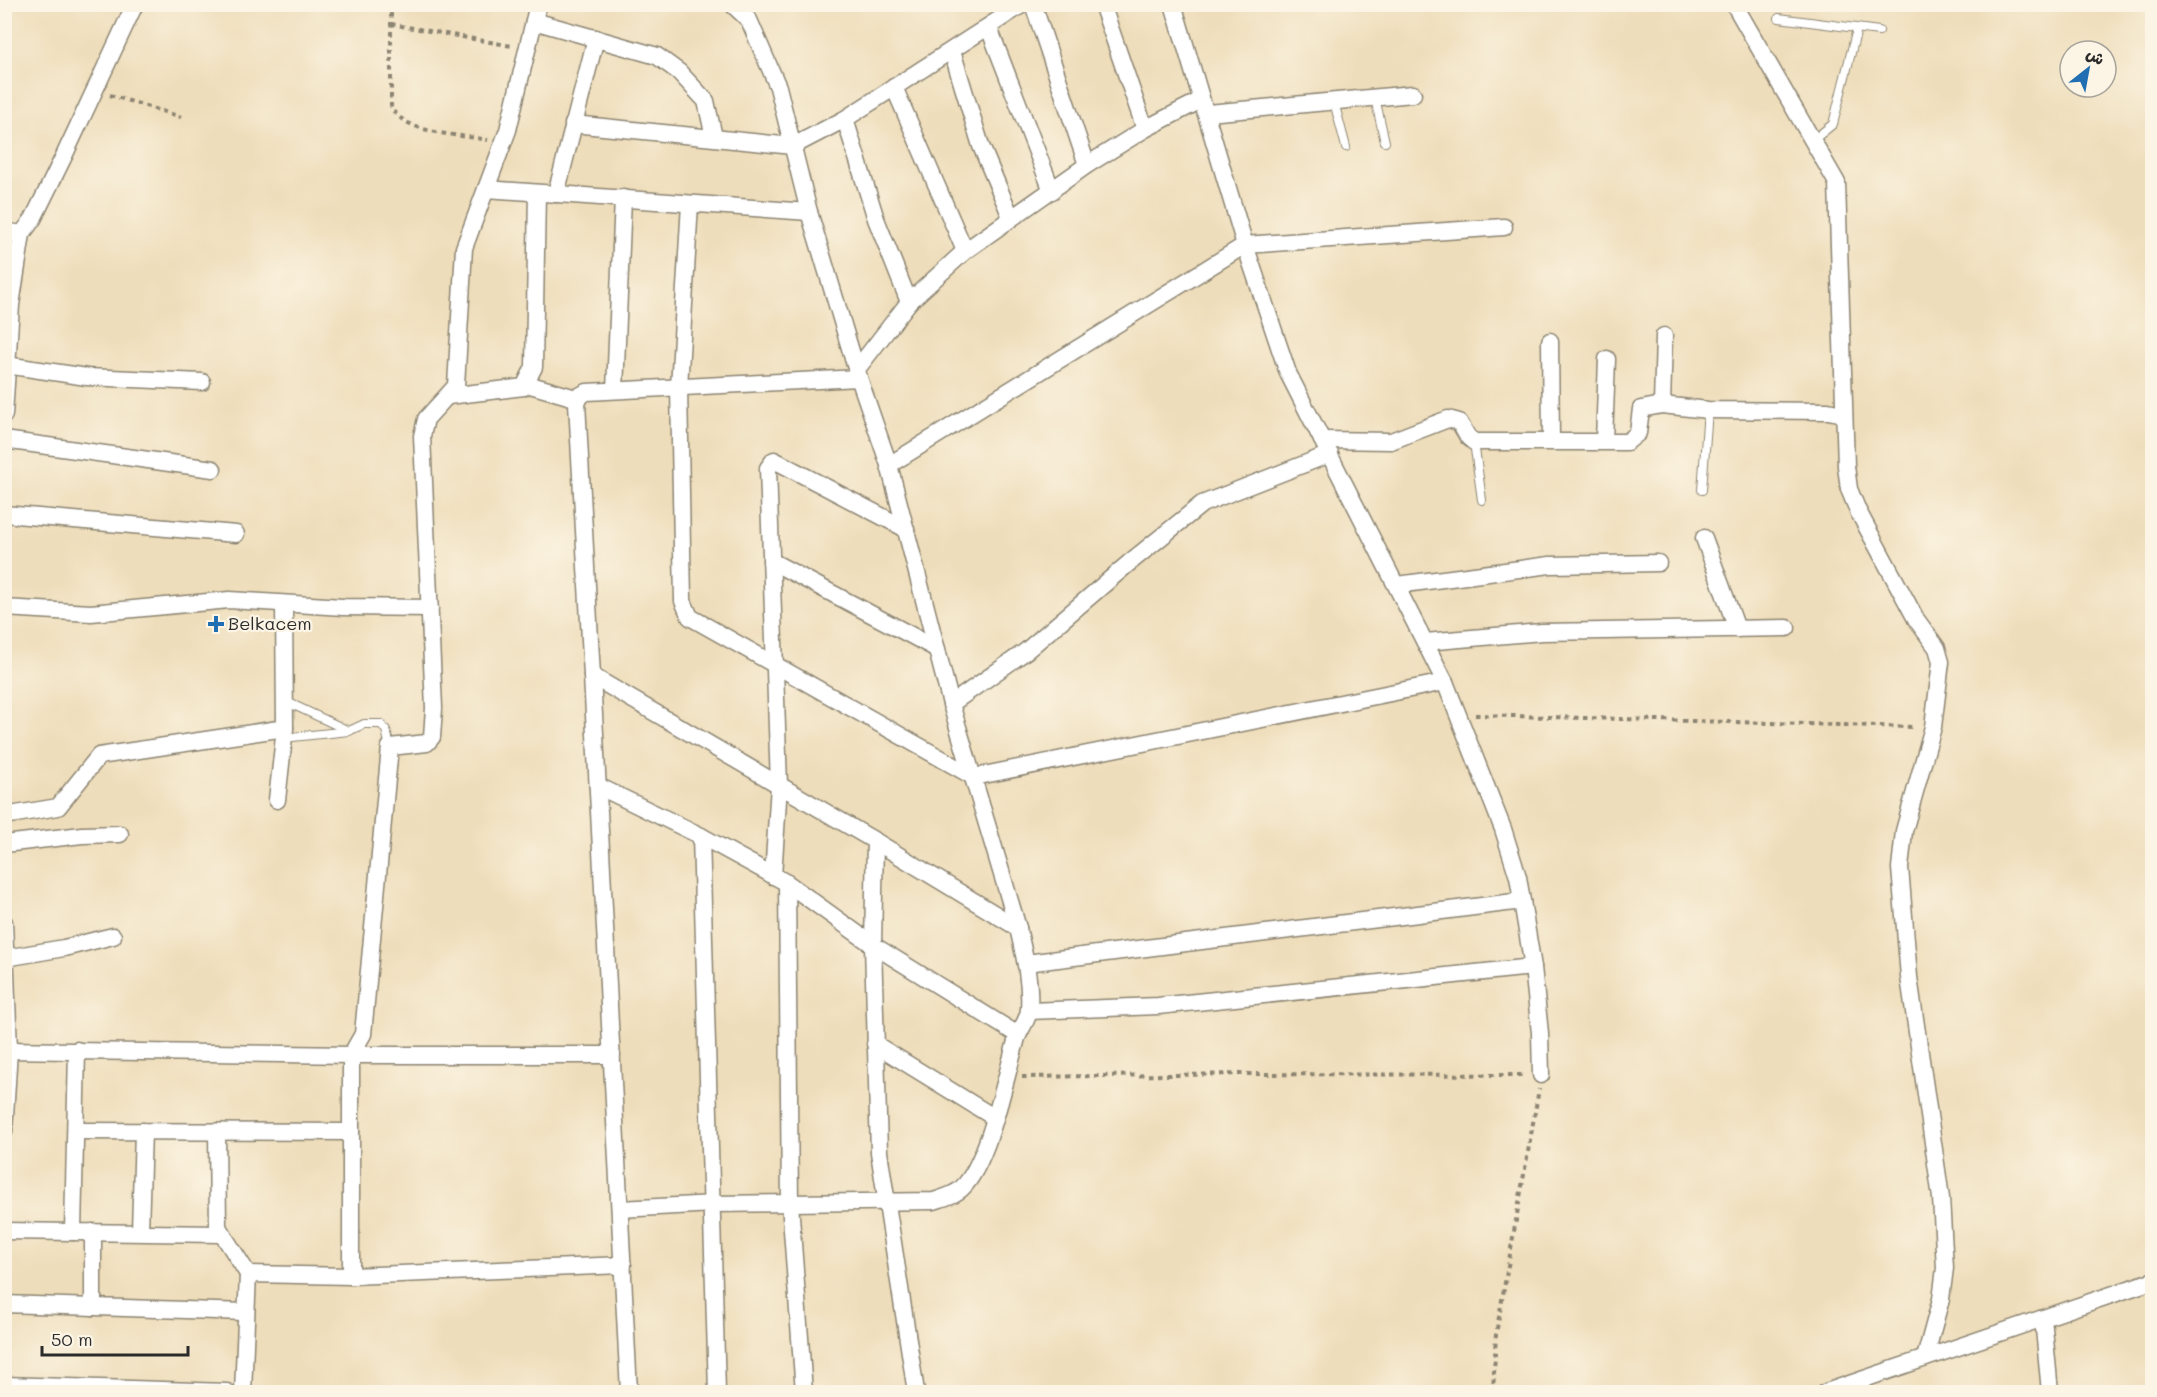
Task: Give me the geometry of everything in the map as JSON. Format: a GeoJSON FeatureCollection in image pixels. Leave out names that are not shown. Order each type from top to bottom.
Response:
{"type":"FeatureCollection","features":[{"type":"Feature","properties":{"kind":"street"},"geometry":{"type":"LineString","coordinates":[[4,415],[8,304],[22,234],[37,211],[135,4]]}},
{"type":"Feature","properties":{"kind":"street"},"geometry":{"type":"LineString","coordinates":[[351,1276],[351,1055],[363,1034],[390,747],[427,743],[432,736],[434,708],[422,436],[426,419],[456,386],[464,248],[503,143],[538,4]]}},
{"type":"Feature","properties":{"kind":"street"},"geometry":{"type":"LineString","coordinates":[[620,1209],[714,1204],[934,1201],[963,1188],[974,1170],[995,1118],[1018,1035],[1029,1011],[1026,963],[1018,928],[951,704],[889,465],[858,374],[809,212],[778,87],[749,20],[732,4]]}},
{"type":"Feature","properties":{"kind":"street"},"geometry":{"type":"LineString","coordinates":[[573,124],[793,146],[845,119],[1023,4]]}},
{"type":"Feature","properties":{"kind":"street"},"geometry":{"type":"LineString","coordinates":[[1033,4],[1087,165]]}},
{"type":"Feature","properties":{"kind":"street"},"geometry":{"type":"LineString","coordinates":[[1102,4],[1145,129]]}},
{"type":"Feature","properties":{"kind":"street"},"geometry":{"type":"LineString","coordinates":[[1173,4],[1245,245],[1288,373],[1445,682],[1503,829],[1518,877],[1533,968],[1540,1033],[1541,1075]]}},
{"type":"Feature","properties":{"kind":"street"},"geometry":{"type":"LineString","coordinates":[[1734,4],[1837,183],[1844,414],[1849,489],[1858,511],[1916,619],[1937,648],[1941,662],[1933,727],[1904,831],[1900,868],[1909,977],[1941,1198],[1945,1268],[1941,1299],[1925,1358]]}},
{"type":"Feature","properties":{"kind":"street"},"geometry":{"type":"LineString","coordinates":[[534,21],[657,56],[679,72],[706,101],[714,137]]}},
{"type":"Feature","properties":{"kind":"street"},"geometry":{"type":"LineString","coordinates":[[989,28],[1052,191]]}},
{"type":"Feature","properties":{"kind":"street"},"geometry":{"type":"LineString","coordinates":[[556,194],[596,38]]}},
{"type":"Feature","properties":{"kind":"street"},"geometry":{"type":"LineString","coordinates":[[952,51],[981,146],[1011,217]]}},
{"type":"Feature","properties":{"kind":"street"},"geometry":{"type":"LineString","coordinates":[[894,87],[965,251]]}},
{"type":"Feature","properties":{"kind":"street"},"geometry":{"type":"LineString","coordinates":[[858,374],[909,302],[965,251],[1087,165],[1145,129],[1204,106],[1334,102],[1413,94]]}},
{"type":"Feature","properties":{"kind":"street"},"geometry":{"type":"LineString","coordinates":[[845,119],[876,219],[909,302]]}},
{"type":"Feature","properties":{"kind":"street"},"geometry":{"type":"LineString","coordinates":[[486,189],[809,212]]}},
{"type":"Feature","properties":{"kind":"street"},"geometry":{"type":"LineString","coordinates":[[448,396],[524,387],[527,384],[534,367],[537,193]]}},
{"type":"Feature","properties":{"kind":"street"},"geometry":{"type":"LineString","coordinates":[[615,390],[623,198]]}},
{"type":"Feature","properties":{"kind":"street"},"geometry":{"type":"LineString","coordinates":[[690,204],[679,387],[683,601],[690,616],[974,777],[1445,682]]}},
{"type":"Feature","properties":{"kind":"street"},"geometry":{"type":"LineString","coordinates":[[889,465],[1245,245],[1504,227]]}},
{"type":"Feature","properties":{"kind":"street"},"geometry":{"type":"LineString","coordinates":[[4,231],[22,234]]}},
{"type":"Feature","properties":{"kind":"street"},"geometry":{"type":"LineString","coordinates":[[1662,405],[1664,336]]}},
{"type":"Feature","properties":{"kind":"street"},"geometry":{"type":"LineString","coordinates":[[1550,340],[1551,441]]}},
{"type":"Feature","properties":{"kind":"street"},"geometry":{"type":"LineString","coordinates":[[1604,441],[1607,360]]}},
{"type":"Feature","properties":{"kind":"street"},"geometry":{"type":"LineString","coordinates":[[5,371],[202,382]]}},
{"type":"Feature","properties":{"kind":"street"},"geometry":{"type":"LineString","coordinates":[[629,1392],[577,404],[587,392],[858,374]]}},
{"type":"Feature","properties":{"kind":"street"},"geometry":{"type":"LineString","coordinates":[[527,384],[579,399]]}},
{"type":"Feature","properties":{"kind":"street"},"geometry":{"type":"LineString","coordinates":[[951,704],[1026,651],[1202,504],[1326,447],[1391,441],[1448,419],[1459,422],[1468,438],[1474,441],[1627,441],[1638,433],[1641,409],[1662,405],[1708,410],[1828,411],[1844,414]]}},
{"type":"Feature","properties":{"kind":"street"},"geometry":{"type":"LineString","coordinates":[[4,440],[213,469]]}},
{"type":"Feature","properties":{"kind":"street"},"geometry":{"type":"LineString","coordinates":[[804,1392],[790,1203],[768,468],[774,460],[906,529]]}},
{"type":"Feature","properties":{"kind":"street"},"geometry":{"type":"LineString","coordinates":[[4,514],[236,534]]}},
{"type":"Feature","properties":{"kind":"street"},"geometry":{"type":"LineString","coordinates":[[1704,538],[1737,629]]}},
{"type":"Feature","properties":{"kind":"street"},"geometry":{"type":"LineString","coordinates":[[771,561],[937,649]]}},
{"type":"Feature","properties":{"kind":"street"},"geometry":{"type":"LineString","coordinates":[[1396,585],[1550,565],[1658,563]]}},
{"type":"Feature","properties":{"kind":"street"},"geometry":{"type":"LineString","coordinates":[[4,608],[91,612],[230,600],[430,609]]}},
{"type":"Feature","properties":{"kind":"street"},"geometry":{"type":"LineString","coordinates":[[278,800],[284,733],[284,604]]}},
{"type":"Feature","properties":{"kind":"street"},"geometry":{"type":"LineString","coordinates":[[1425,642],[1542,632],[1787,628]]}},
{"type":"Feature","properties":{"kind":"street"},"geometry":{"type":"LineString","coordinates":[[592,676],[875,841],[1018,928]]}},
{"type":"Feature","properties":{"kind":"street"},"geometry":{"type":"LineString","coordinates":[[4,816],[58,807],[99,756],[284,733]]}},
{"type":"Feature","properties":{"kind":"street"},"geometry":{"type":"LineString","coordinates":[[598,786],[701,836],[780,880],[873,945],[1018,1035]]}},
{"type":"Feature","properties":{"kind":"street"},"geometry":{"type":"LineString","coordinates":[[4,844],[82,835],[120,834]]}},
{"type":"Feature","properties":{"kind":"street"},"geometry":{"type":"LineString","coordinates":[[701,836],[714,1204],[717,1392]]}},
{"type":"Feature","properties":{"kind":"street"},"geometry":{"type":"LineString","coordinates":[[875,841],[873,945],[879,1152],[885,1203],[916,1392]]}},
{"type":"Feature","properties":{"kind":"street"},"geometry":{"type":"LineString","coordinates":[[1026,963],[1522,901]]}},
{"type":"Feature","properties":{"kind":"street"},"geometry":{"type":"LineString","coordinates":[[4,922],[7,1050],[4,1132]]}},
{"type":"Feature","properties":{"kind":"street"},"geometry":{"type":"LineString","coordinates":[[6,958],[64,948],[113,936]]}},
{"type":"Feature","properties":{"kind":"street"},"geometry":{"type":"LineString","coordinates":[[1029,1011],[1158,1006],[1533,968]]}},
{"type":"Feature","properties":{"kind":"street"},"geometry":{"type":"LineString","coordinates":[[875,1044],[995,1118]]}},
{"type":"Feature","properties":{"kind":"street"},"geometry":{"type":"LineString","coordinates":[[7,1050],[351,1055],[612,1054]]}},
{"type":"Feature","properties":{"kind":"street"},"geometry":{"type":"LineString","coordinates":[[74,1233],[77,1050]]}},
{"type":"Feature","properties":{"kind":"street"},"geometry":{"type":"LineString","coordinates":[[76,1131],[351,1132]]}},
{"type":"Feature","properties":{"kind":"street"},"geometry":{"type":"LineString","coordinates":[[140,1232],[143,1131]]}},
{"type":"Feature","properties":{"kind":"street"},"geometry":{"type":"LineString","coordinates":[[217,1132],[220,1234]]}},
{"type":"Feature","properties":{"kind":"street"},"geometry":{"type":"LineString","coordinates":[[4,1231],[140,1232],[225,1236],[236,1259],[248,1274],[243,1392]]}},
{"type":"Feature","properties":{"kind":"street"},"geometry":{"type":"LineString","coordinates":[[93,1232],[93,1307]]}},
{"type":"Feature","properties":{"kind":"street"},"geometry":{"type":"LineString","coordinates":[[248,1274],[351,1276],[623,1265]]}},
{"type":"Feature","properties":{"kind":"street"},"geometry":{"type":"LineString","coordinates":[[1826,1392],[2152,1281]]}},
{"type":"Feature","properties":{"kind":"street"},"geometry":{"type":"LineString","coordinates":[[4,1304],[246,1312]]}},
{"type":"Feature","properties":{"kind":"street"},"geometry":{"type":"LineString","coordinates":[[2043,1318],[2050,1392]]}},
{"type":"Feature","properties":{"kind":"street"},"geometry":{"type":"LineString","coordinates":[[4,1385],[227,1392]]}},
{"type":"Feature","properties":{"kind":"lane"},"geometry":{"type":"LineString","coordinates":[[1779,18],[1879,31]]}},
{"type":"Feature","properties":{"kind":"lane"},"geometry":{"type":"LineString","coordinates":[[1812,141],[1833,124],[1857,29]]}},
{"type":"Feature","properties":{"kind":"lane"},"geometry":{"type":"LineString","coordinates":[[1375,98],[1385,142]]}},
{"type":"Feature","properties":{"kind":"lane"},"geometry":{"type":"LineString","coordinates":[[1334,102],[1346,147]]}},
{"type":"Feature","properties":{"kind":"lane"},"geometry":{"type":"LineString","coordinates":[[1702,490],[1708,410]]}},
{"type":"Feature","properties":{"kind":"lane"},"geometry":{"type":"LineString","coordinates":[[1474,441],[1482,500]]}},
{"type":"Feature","properties":{"kind":"lane"},"geometry":{"type":"LineString","coordinates":[[284,701],[349,731]]}},
{"type":"Feature","properties":{"kind":"lane"},"geometry":{"type":"LineString","coordinates":[[284,733],[349,731],[364,723],[381,724],[386,730],[390,747]]}},
{"type":"Feature","properties":{"kind":"path"},"geometry":{"type":"LineString","coordinates":[[391,4],[391,108],[398,118],[412,126],[503,143]]}},
{"type":"Feature","properties":{"kind":"path"},"geometry":{"type":"LineString","coordinates":[[391,24],[528,49]]}},
{"type":"Feature","properties":{"kind":"path"},"geometry":{"type":"LineString","coordinates":[[95,90],[181,117]]}},
{"type":"Feature","properties":{"kind":"path"},"geometry":{"type":"LineString","coordinates":[[1457,714],[1768,725],[1933,727]]}},
{"type":"Feature","properties":{"kind":"path"},"geometry":{"type":"LineString","coordinates":[[1006,1077],[1245,1074],[1541,1075],[1496,1334],[1493,1392]]}},
{"type":"Feature","properties":{"kind":"place","name":"Belkacem"},"geometry":{"type":"Point","coordinates":[216,624]}}]}
